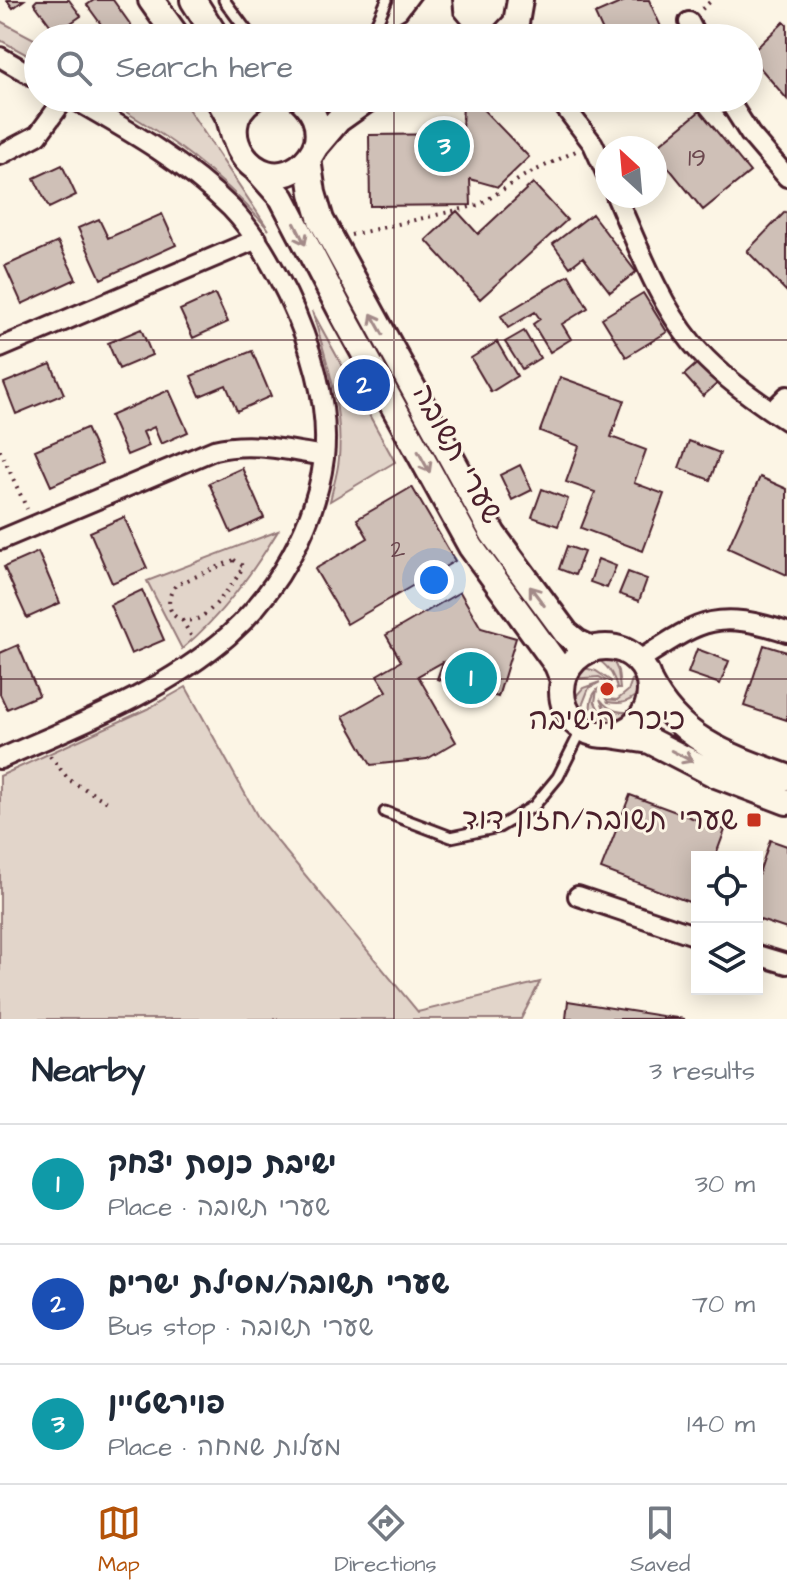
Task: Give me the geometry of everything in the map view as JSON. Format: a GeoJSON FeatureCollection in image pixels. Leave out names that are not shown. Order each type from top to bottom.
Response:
{"type":"FeatureCollection","features":[{"type":"Feature","properties":{"kind":"street"},"geometry":{"type":"LineString","coordinates":[[151,0],[168,24]]}},
{"type":"Feature","properties":{"kind":"street"},"geometry":{"type":"LineString","coordinates":[[193,0],[208,24]]}},
{"type":"Feature","properties":{"kind":"street"},"geometry":{"type":"LineString","coordinates":[[418,24],[438,0]]}},
{"type":"Feature","properties":{"kind":"street"},"geometry":{"type":"LineString","coordinates":[[438,0],[444,24]]}},
{"type":"Feature","properties":{"kind":"street"},"geometry":{"type":"LineString","coordinates":[[0,57],[24,71]]}},
{"type":"Feature","properties":{"kind":"street"},"geometry":{"type":"LineString","coordinates":[[0,155],[38,135],[55,112]]}},
{"type":"Feature","properties":{"kind":"street"},"geometry":{"type":"LineString","coordinates":[[0,759],[140,696],[177,675],[230,634],[285,567],[316,497],[324,456],[322,409],[311,359],[298,317],[257,239],[231,208],[171,157],[95,112]]}},
{"type":"Feature","properties":{"kind":"street","name":"שערי תשובה"},"geometry":{"type":"LineString","coordinates":[[226,112],[238,149],[245,161],[282,198],[471,547],[557,665],[563,680]]}},
{"type":"Feature","properties":{"kind":"street"},"geometry":{"type":"LineString","coordinates":[[234,136],[240,112]]}},
{"type":"Feature","properties":{"kind":"street","name":"שערי תשובה"},"geometry":{"type":"LineString","coordinates":[[312,112],[318,132],[312,153],[313,193],[321,220],[493,534],[566,633],[592,649]]}},
{"type":"Feature","properties":{"kind":"street"},"geometry":{"type":"LineString","coordinates":[[257,170],[284,174],[297,168],[338,120],[349,112]]}},
{"type":"Feature","properties":{"kind":"street"},"geometry":{"type":"LineString","coordinates":[[569,112],[595,148]]}},
{"type":"Feature","properties":{"kind":"street"},"geometry":{"type":"LineString","coordinates":[[736,112],[750,134],[787,177]]}},
{"type":"Feature","properties":{"kind":"street"},"geometry":{"type":"LineString","coordinates":[[622,208],[667,306],[693,345],[780,416],[787,396]]}},
{"type":"Feature","properties":{"kind":"street"},"geometry":{"type":"LineString","coordinates":[[0,348],[257,239]]}},
{"type":"Feature","properties":{"kind":"street"},"geometry":{"type":"LineString","coordinates":[[0,540],[214,450],[236,445],[263,446],[324,456]]}},
{"type":"Feature","properties":{"kind":"street"},"geometry":{"type":"LineString","coordinates":[[608,735],[632,727],[641,718],[647,707],[644,671],[683,631],[710,621],[736,619],[787,632]]}},
{"type":"Feature","properties":{"kind":"street"},"geometry":{"type":"LineString","coordinates":[[787,777],[727,753],[693,735],[661,705],[644,671],[617,648],[592,649],[579,656],[569,667],[563,680],[562,694],[565,707],[582,729],[594,734],[650,741],[716,775],[787,802]]}},
{"type":"Feature","properties":{"kind":"street"},"geometry":{"type":"LineString","coordinates":[[578,896],[691,934]]}},
{"type":"Feature","properties":{"kind":"street"},"geometry":{"type":"LineString","coordinates":[[763,957],[787,964]]}},
{"type":"Feature","properties":{"kind":"lane"},"geometry":{"type":"LineString","coordinates":[[224,0],[242,24]]}},
{"type":"Feature","properties":{"kind":"lane"},"geometry":{"type":"LineString","coordinates":[[376,24],[387,0]]}},
{"type":"Feature","properties":{"kind":"lane"},"geometry":{"type":"LineString","coordinates":[[385,812],[451,837],[499,827],[534,806],[558,777],[582,729]]}},
{"type":"Feature","properties":{"kind":"path"},"geometry":{"type":"LineString","coordinates":[[332,240],[479,205],[524,176],[593,144]]}},
{"type":"Feature","properties":{"kind":"path"},"geometry":{"type":"LineString","coordinates":[[0,450],[35,525]]}},
{"type":"Feature","properties":{"kind":"path"},"geometry":{"type":"LineString","coordinates":[[234,560],[243,566],[240,574],[207,612],[196,619],[182,620],[167,604],[170,592],[176,585],[211,568],[234,560]]}},
{"type":"Feature","properties":{"kind":"path"},"geometry":{"type":"LineString","coordinates":[[40,741],[69,780],[111,804]]}},
{"type":"Feature","properties":{"kind":"shaded area"},"geometry":{"type":"Polygon","coordinates":[[[0,21],[24,34],[24,53],[0,40],[0,21]]]}},
{"type":"Feature","properties":{"kind":"shaded area"},"geometry":{"type":"Polygon","coordinates":[[[126,112],[190,112],[269,230],[212,173],[126,112]]]}},
{"type":"Feature","properties":{"kind":"shaded area"},"geometry":{"type":"Polygon","coordinates":[[[312,311],[395,462],[330,501],[340,439],[332,383],[312,311]]]}},
{"type":"Feature","properties":{"kind":"shaded area"},"geometry":{"type":"Polygon","coordinates":[[[278,531],[235,594],[182,649],[147,581],[278,531]]]}},
{"type":"Feature","properties":{"kind":"shaded area"},"geometry":{"type":"Polygon","coordinates":[[[610,653],[618,671],[620,689],[617,689],[609,670],[593,656],[610,653]]]}},
{"type":"Feature","properties":{"kind":"shaded area"},"geometry":{"type":"Polygon","coordinates":[[[577,666],[596,671],[611,681],[599,677],[569,679],[577,666]]]}},
{"type":"Feature","properties":{"kind":"shaded area"},"geometry":{"type":"Polygon","coordinates":[[[634,674],[639,692],[625,702],[608,702],[606,699],[617,700],[628,691],[634,674]]]}},
{"type":"Feature","properties":{"kind":"shaded area"},"geometry":{"type":"Polygon","coordinates":[[[600,682],[589,688],[578,716],[570,703],[583,688],[600,682]]]}},
{"type":"Feature","properties":{"kind":"shaded area"},"geometry":{"type":"Polygon","coordinates":[[[186,687],[259,819],[418,1012],[540,982],[521,1019],[0,1019],[0,776],[147,709],[186,687]]]}},
{"type":"Feature","properties":{"kind":"shaded area"},"geometry":{"type":"Polygon","coordinates":[[[597,690],[595,702],[608,729],[593,727],[591,702],[597,690]]]}},
{"type":"Feature","properties":{"kind":"shaded area"},"geometry":{"type":"Polygon","coordinates":[[[600,699],[616,711],[635,712],[627,724],[608,717],[600,699]]]}},
{"type":"Feature","properties":{"kind":"building"},"geometry":{"type":"Polygon","coordinates":[[[7,0],[24,0],[13,8],[7,0]]]}},
{"type":"Feature","properties":{"kind":"building"},"geometry":{"type":"Polygon","coordinates":[[[37,0],[69,0],[81,16],[69,24],[49,24],[34,3],[37,0]]]}},
{"type":"Feature","properties":{"kind":"building"},"geometry":{"type":"Polygon","coordinates":[[[94,0],[113,0],[130,24],[101,24],[87,5],[94,0]]]}},
{"type":"Feature","properties":{"kind":"building"},"geometry":{"type":"Polygon","coordinates":[[[627,0],[649,0],[660,24],[600,24],[595,14],[627,0]]]}},
{"type":"Feature","properties":{"kind":"building"},"geometry":{"type":"Polygon","coordinates":[[[784,22],[787,25],[787,99],[763,71],[763,42],[784,22]]]}},
{"type":"Feature","properties":{"kind":"building"},"geometry":{"type":"Polygon","coordinates":[[[463,112],[486,112],[529,157],[498,187],[470,179],[471,205],[370,206],[369,135],[462,134],[463,112]]]}},
{"type":"Feature","properties":{"kind":"building"},"geometry":{"type":"Polygon","coordinates":[[[699,112],[750,172],[703,210],[667,166],[667,138],[699,112]]]}},
{"type":"Feature","properties":{"kind":"building"},"geometry":{"type":"Polygon","coordinates":[[[62,165],[76,195],[49,208],[34,178],[62,165]]]}},
{"type":"Feature","properties":{"kind":"building"},"geometry":{"type":"Polygon","coordinates":[[[533,183],[567,220],[480,299],[426,240],[457,211],[478,234],[533,183]]]}},
{"type":"Feature","properties":{"kind":"building"},"geometry":{"type":"Polygon","coordinates":[[[785,212],[787,214],[787,292],[747,251],[785,212]]]}},
{"type":"Feature","properties":{"kind":"building"},"geometry":{"type":"Polygon","coordinates":[[[162,214],[176,245],[101,279],[78,228],[99,219],[108,238],[162,214]]]}},
{"type":"Feature","properties":{"kind":"building"},"geometry":{"type":"Polygon","coordinates":[[[592,214],[636,272],[610,292],[583,257],[570,267],[553,244],[592,214]]]}},
{"type":"Feature","properties":{"kind":"building"},"geometry":{"type":"Polygon","coordinates":[[[58,242],[76,279],[22,304],[5,266],[58,242]]]}},
{"type":"Feature","properties":{"kind":"building"},"geometry":{"type":"Polygon","coordinates":[[[569,275],[588,308],[562,324],[571,339],[550,352],[533,324],[540,319],[535,312],[508,328],[501,316],[569,275]]]}},
{"type":"Feature","properties":{"kind":"building"},"geometry":{"type":"Polygon","coordinates":[[[643,293],[667,332],[626,357],[602,318],[643,293]]]}},
{"type":"Feature","properties":{"kind":"building"},"geometry":{"type":"Polygon","coordinates":[[[215,294],[228,322],[193,338],[180,310],[215,294]]]}},
{"type":"Feature","properties":{"kind":"building"},"geometry":{"type":"Polygon","coordinates":[[[141,329],[152,355],[119,369],[108,343],[141,329]]]}},
{"type":"Feature","properties":{"kind":"building"},"geometry":{"type":"Polygon","coordinates":[[[524,331],[540,358],[522,369],[505,342],[524,331]]]}},
{"type":"Feature","properties":{"kind":"building"},"geometry":{"type":"Polygon","coordinates":[[[497,342],[517,376],[491,392],[471,358],[497,342]]]}},
{"type":"Feature","properties":{"kind":"building"},"geometry":{"type":"Polygon","coordinates":[[[252,351],[271,396],[237,411],[226,385],[200,396],[191,376],[252,351]]]}},
{"type":"Feature","properties":{"kind":"building"},"geometry":{"type":"Polygon","coordinates":[[[700,361],[719,382],[703,396],[684,375],[700,361]]]}},
{"type":"Feature","properties":{"kind":"building"},"geometry":{"type":"Polygon","coordinates":[[[51,364],[64,394],[16,414],[4,383],[51,364]]]}},
{"type":"Feature","properties":{"kind":"building"},"geometry":{"type":"Polygon","coordinates":[[[560,377],[624,400],[611,437],[646,450],[634,483],[664,494],[643,551],[581,528],[595,492],[566,482],[579,446],[540,431],[560,377]]]}},
{"type":"Feature","properties":{"kind":"building"},"geometry":{"type":"Polygon","coordinates":[[[169,390],[188,432],[161,444],[154,427],[143,432],[149,446],[127,455],[110,416],[169,390]]]}},
{"type":"Feature","properties":{"kind":"building"},"geometry":{"type":"Polygon","coordinates":[[[86,428],[102,463],[51,486],[35,450],[86,428]]]}},
{"type":"Feature","properties":{"kind":"building"},"geometry":{"type":"Polygon","coordinates":[[[689,441],[720,453],[710,480],[679,468],[689,441]]]}},
{"type":"Feature","properties":{"kind":"building"},"geometry":{"type":"Polygon","coordinates":[[[520,465],[532,490],[512,500],[500,475],[520,465]]]}},
{"type":"Feature","properties":{"kind":"building"},"geometry":{"type":"Polygon","coordinates":[[[242,468],[264,518],[231,533],[209,483],[242,468]]]}},
{"type":"Feature","properties":{"kind":"building"},"geometry":{"type":"Polygon","coordinates":[[[760,477],[787,489],[787,575],[728,548],[760,477]]]}},
{"type":"Feature","properties":{"kind":"building"},"geometry":{"type":"Polygon","coordinates":[[[412,487],[455,561],[347,624],[315,569],[368,538],[357,519],[412,487]]]}},
{"type":"Feature","properties":{"kind":"building"},"geometry":{"type":"Polygon","coordinates":[[[542,489],[568,499],[558,526],[532,517],[542,489]]]}},
{"type":"Feature","properties":{"kind":"building"},"geometry":{"type":"Polygon","coordinates":[[[124,517],[147,568],[112,583],[90,532],[124,517]]]}},
{"type":"Feature","properties":{"kind":"building"},"geometry":{"type":"Polygon","coordinates":[[[567,546],[584,552],[575,575],[559,569],[567,546]]]}},
{"type":"Feature","properties":{"kind":"building"},"geometry":{"type":"Polygon","coordinates":[[[38,552],[60,603],[27,618],[4,567],[38,552]]]}},
{"type":"Feature","properties":{"kind":"building"},"geometry":{"type":"Polygon","coordinates":[[[598,559],[616,566],[607,588],[590,582],[598,559]]]}},
{"type":"Feature","properties":{"kind":"building"},"geometry":{"type":"Polygon","coordinates":[[[628,572],[647,579],[639,601],[619,594],[628,572]]]}},
{"type":"Feature","properties":{"kind":"building"},"geometry":{"type":"Polygon","coordinates":[[[142,590],[164,640],[131,654],[110,605],[142,590]]]}},
{"type":"Feature","properties":{"kind":"building"},"geometry":{"type":"Polygon","coordinates":[[[460,592],[481,628],[516,638],[498,697],[437,679],[443,662],[418,676],[456,742],[427,759],[371,765],[343,716],[387,691],[377,675],[401,661],[386,635],[460,592]]]}},
{"type":"Feature","properties":{"kind":"building"},"geometry":{"type":"Polygon","coordinates":[[[18,645],[39,695],[7,709],[0,694],[0,653],[18,645]]]}},
{"type":"Feature","properties":{"kind":"building"},"geometry":{"type":"Polygon","coordinates":[[[764,645],[787,652],[787,720],[744,706],[764,645]]]}},
{"type":"Feature","properties":{"kind":"building"},"geometry":{"type":"Polygon","coordinates":[[[697,649],[729,661],[720,684],[688,673],[697,649]]]}},
{"type":"Feature","properties":{"kind":"building"},"geometry":{"type":"Polygon","coordinates":[[[630,795],[725,830],[717,851],[691,851],[691,903],[601,869],[630,795]]]}},
{"type":"Feature","properties":{"kind":"building"},"geometry":{"type":"Polygon","coordinates":[[[770,840],[787,846],[787,929],[763,921],[763,861],[770,840]]]}},
{"type":"Feature","properties":{"kind":"building"},"geometry":{"type":"Polygon","coordinates":[[[568,1001],[662,1016],[685,1019],[566,1019],[568,1001]]]}},
{"type":"Feature","properties":{"kind":"place","name":"פוירשטיין"},"geometry":{"type":"Point","coordinates":[444,146]}},
{"type":"Feature","properties":{"kind":"place","name":"שערי תשובה/מסילת ישרים"},"geometry":{"type":"Point","coordinates":[364,385]}},
{"type":"Feature","properties":{"kind":"place","name":"ישיבת כנסת יצחק"},"geometry":{"type":"Point","coordinates":[471,678]}},
{"type":"Feature","properties":{"kind":"place","name":"כיכר הישיבה"},"geometry":{"type":"Point","coordinates":[607,689]}},
{"type":"Feature","properties":{"kind":"place","name":"שערי תשובה/חזון דוד"},"geometry":{"type":"Point","coordinates":[754,820]}}]}
